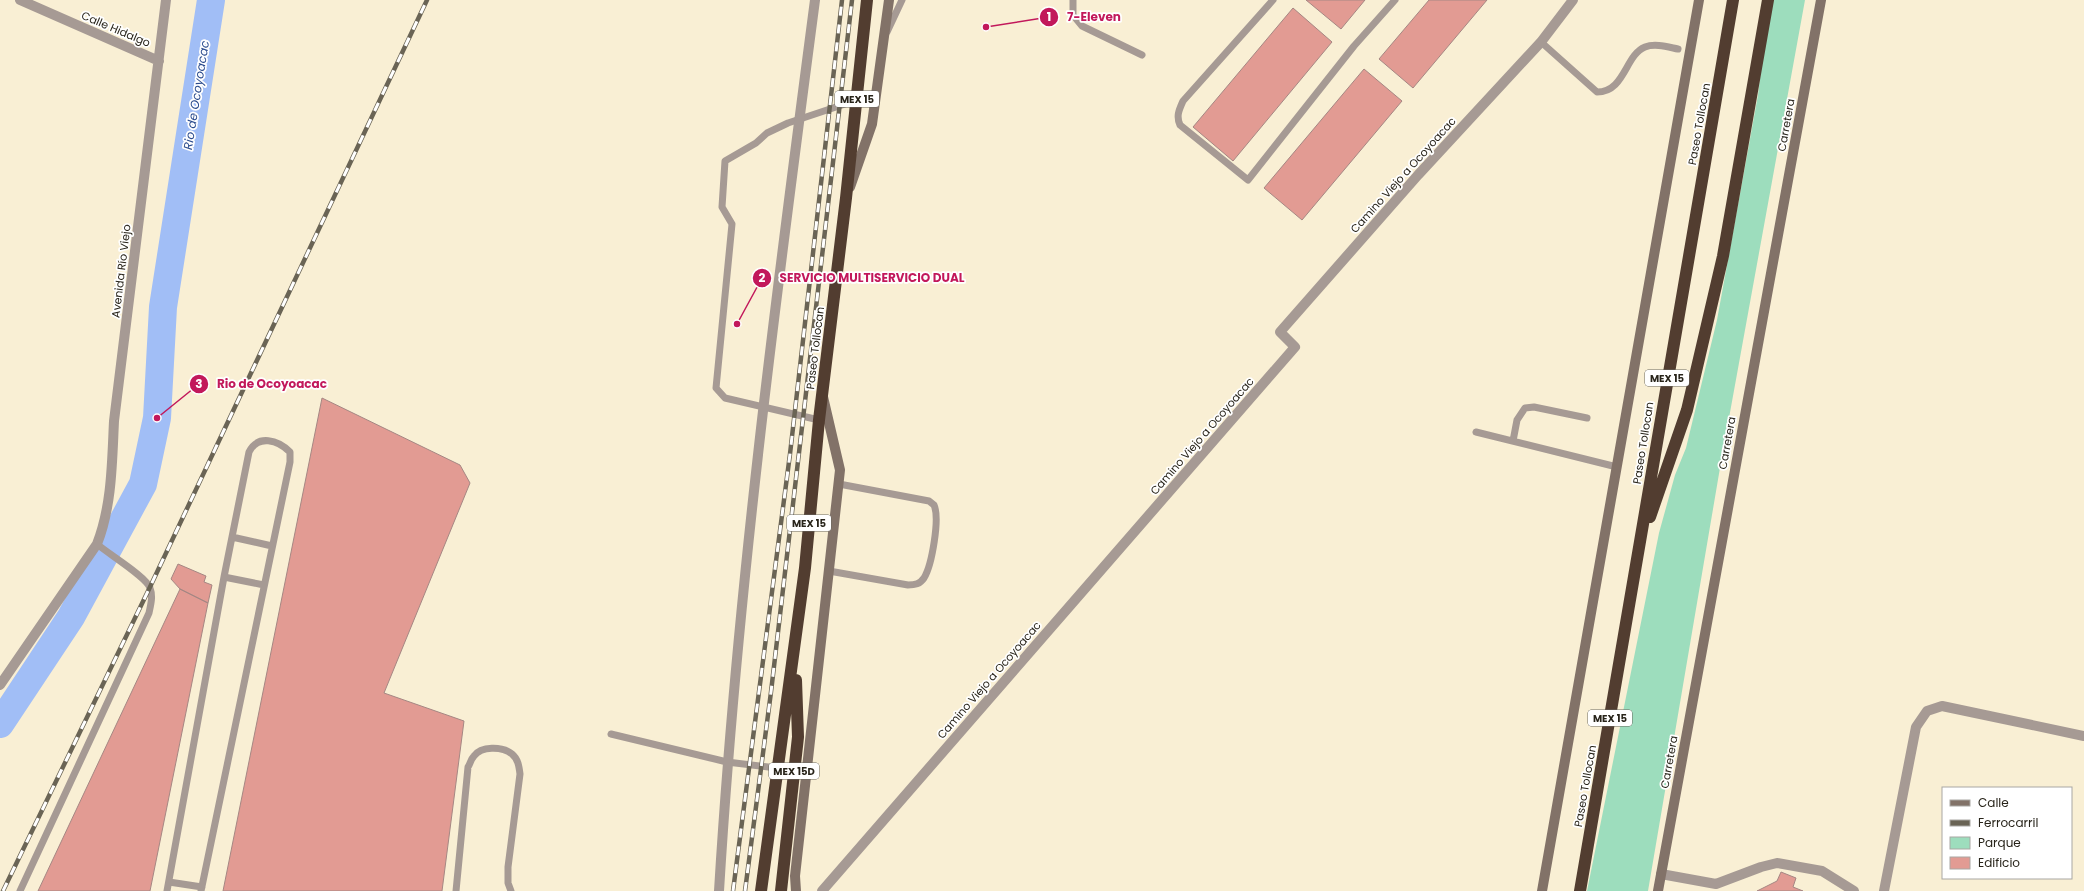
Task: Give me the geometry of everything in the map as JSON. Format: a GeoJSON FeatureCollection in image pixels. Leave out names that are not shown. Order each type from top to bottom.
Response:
{"type":"FeatureCollection","features":[{"type":"Feature","properties":{"kind":"highway","name":"Paseo Tollocan"},"geometry":{"type":"LineString","coordinates":[[794,651],[857,100],[867,0]]}},
{"type":"Feature","properties":{"kind":"highway","name":"Paseo Tollocan"},"geometry":{"type":"LineString","coordinates":[[1580,891],[1640,544],[1664,393],[1697,213],[1733,0]]}},
{"type":"Feature","properties":{"kind":"highway"},"geometry":{"type":"LineString","coordinates":[[1640,544],[1687,410],[1723,256],[1768,0]]}},
{"type":"Feature","properties":{"kind":"highway","name":"MEX 15"},"geometry":{"type":"LineString","coordinates":[[761,891],[794,651]]}},
{"type":"Feature","properties":{"kind":"highway","name":"MEX 15D"},"geometry":{"type":"LineString","coordinates":[[781,891],[798,737],[794,651]]}},
{"type":"Feature","properties":{"kind":"main road"},"geometry":{"type":"LineString","coordinates":[[846,198],[872,124],[889,0]]}},
{"type":"Feature","properties":{"kind":"main road"},"geometry":{"type":"LineString","coordinates":[[1542,891],[1699,0]]}},
{"type":"Feature","properties":{"kind":"main road","name":"Carretera"},"geometry":{"type":"LineString","coordinates":[[1658,891],[1821,0]]}},
{"type":"Feature","properties":{"kind":"main road"},"geometry":{"type":"LineString","coordinates":[[796,891],[795,876],[840,470],[823,395]]}},
{"type":"Feature","properties":{"kind":"street","name":"Calle Hidalgo"},"geometry":{"type":"LineString","coordinates":[[20,0],[159,61]]}},
{"type":"Feature","properties":{"kind":"street","name":"Avenida Río Viejo"},"geometry":{"type":"LineString","coordinates":[[0,685],[101,548],[111,482],[114,421],[166,0]]}},
{"type":"Feature","properties":{"kind":"street"},"geometry":{"type":"LineString","coordinates":[[719,891],[727,762],[763,406],[815,0]]}},
{"type":"Feature","properties":{"kind":"street","name":"Camino Viejo a Ocoyoacac"},"geometry":{"type":"LineString","coordinates":[[822,891],[1295,348],[1280,332],[1418,174],[1541,42],[1573,0]]}},
{"type":"Feature","properties":{"kind":"street"},"geometry":{"type":"LineString","coordinates":[[1884,891],[1916,727],[1927,711],[1942,706],[2084,736]]}},
{"type":"Feature","properties":{"kind":"street"},"geometry":{"type":"LineString","coordinates":[[1661,874],[1716,884],[1761,867],[1777,863],[1822,871],[1854,891]]}},
{"type":"Feature","properties":{"kind":"lane"},"geometry":{"type":"LineString","coordinates":[[882,45],[902,0]]}},
{"type":"Feature","properties":{"kind":"lane"},"geometry":{"type":"LineString","coordinates":[[1073,0],[1074,15],[1082,26],[1142,55]]}},
{"type":"Feature","properties":{"kind":"lane"},"geometry":{"type":"LineString","coordinates":[[1273,0],[1184,101],[1179,111],[1178,120],[1180,125],[1248,180],[1354,46],[1395,0]]}},
{"type":"Feature","properties":{"kind":"lane"},"geometry":{"type":"LineString","coordinates":[[1541,42],[1597,92],[1607,90],[1618,83],[1638,51],[1645,47],[1656,45],[1678,49]]}},
{"type":"Feature","properties":{"kind":"lane"},"geometry":{"type":"LineString","coordinates":[[820,420],[726,398],[716,388],[732,224],[722,207],[725,161],[756,143],[767,133],[857,100]]}},
{"type":"Feature","properties":{"kind":"lane"},"geometry":{"type":"LineString","coordinates":[[1513,441],[1517,420],[1525,408],[1534,407],[1587,418]]}},
{"type":"Feature","properties":{"kind":"lane"},"geometry":{"type":"LineString","coordinates":[[1476,432],[1617,467]]}},
{"type":"Feature","properties":{"kind":"lane"},"geometry":{"type":"LineString","coordinates":[[168,891],[169,882],[224,577],[249,452],[253,444],[262,440],[275,442],[284,446],[290,452],[290,462],[201,889],[169,882]]}},
{"type":"Feature","properties":{"kind":"lane"},"geometry":{"type":"LineString","coordinates":[[829,571],[908,585],[917,584],[924,578],[929,567],[938,518],[934,505],[929,501],[839,484]]}},
{"type":"Feature","properties":{"kind":"lane"},"geometry":{"type":"LineString","coordinates":[[232,537],[272,546]]}},
{"type":"Feature","properties":{"kind":"lane"},"geometry":{"type":"LineString","coordinates":[[20,891],[149,613],[152,598],[150,587],[101,548]]}},
{"type":"Feature","properties":{"kind":"lane"},"geometry":{"type":"LineString","coordinates":[[224,577],[264,585]]}},
{"type":"Feature","properties":{"kind":"lane"},"geometry":{"type":"LineString","coordinates":[[611,734],[727,762],[777,768]]}},
{"type":"Feature","properties":{"kind":"lane"},"geometry":{"type":"LineString","coordinates":[[456,891],[468,767],[474,756],[481,750],[496,748],[511,753],[518,762],[520,774],[508,867],[508,882],[511,891]]}},
{"type":"Feature","properties":{"kind":"green space"},"geometry":{"type":"Polygon","coordinates":[[[1772,0],[1805,0],[1721,462],[1648,891],[1587,891],[1659,533],[1675,475],[1686,448],[1717,320],[1758,95],[1764,44],[1772,0]]]}},
{"type":"Feature","properties":{"kind":"building"},"geometry":{"type":"Polygon","coordinates":[[[1306,0],[1365,0],[1341,29],[1306,0]]]}},
{"type":"Feature","properties":{"kind":"building"},"geometry":{"type":"Polygon","coordinates":[[[1429,0],[1487,0],[1413,88],[1379,59],[1429,0]]]}},
{"type":"Feature","properties":{"kind":"building"},"geometry":{"type":"Polygon","coordinates":[[[1293,8],[1332,42],[1233,161],[1193,127],[1293,8]]]}},
{"type":"Feature","properties":{"kind":"building"},"geometry":{"type":"Polygon","coordinates":[[[1364,69],[1402,101],[1302,220],[1264,188],[1364,69]]]}},
{"type":"Feature","properties":{"kind":"building"},"geometry":{"type":"Polygon","coordinates":[[[322,398],[460,465],[470,483],[384,693],[464,721],[442,891],[223,891],[322,398]]]}},
{"type":"Feature","properties":{"kind":"building"},"geometry":{"type":"Polygon","coordinates":[[[178,564],[206,576],[204,582],[212,585],[208,603],[180,589],[171,579],[178,564]]]}},
{"type":"Feature","properties":{"kind":"building"},"geometry":{"type":"Polygon","coordinates":[[[180,589],[208,603],[150,891],[38,891],[180,589]]]}},
{"type":"Feature","properties":{"kind":"building"},"geometry":{"type":"Polygon","coordinates":[[[1781,872],[1796,878],[1793,887],[1803,891],[1757,891],[1777,881],[1781,872]]]}},
{"type":"Feature","properties":{"kind":"waterway","name":"Rio de Ocoyoacac"},"geometry":{"type":"LineString","coordinates":[[0,724],[71,617],[143,484],[157,418],[163,307],[211,0]]}},
{"type":"Feature","properties":{"kind":"railway"},"geometry":{"type":"LineString","coordinates":[[3,891],[150,587],[427,0]]}},
{"type":"Feature","properties":{"kind":"railway"},"geometry":{"type":"LineString","coordinates":[[733,891],[790,454],[842,0]]}},
{"type":"Feature","properties":{"kind":"railway"},"geometry":{"type":"LineString","coordinates":[[745,891],[771,692],[852,0]]}},
{"type":"Feature","properties":{"kind":"place","name":"7-Eleven"},"geometry":{"type":"Point","coordinates":[986,27]}},
{"type":"Feature","properties":{"kind":"place","name":"SERVICIO MULTISERVICIO DUAL"},"geometry":{"type":"Point","coordinates":[737,324]}},
{"type":"Feature","properties":{"kind":"place","name":"Rio de Ocoyoacac"},"geometry":{"type":"Point","coordinates":[157,418]}}]}
